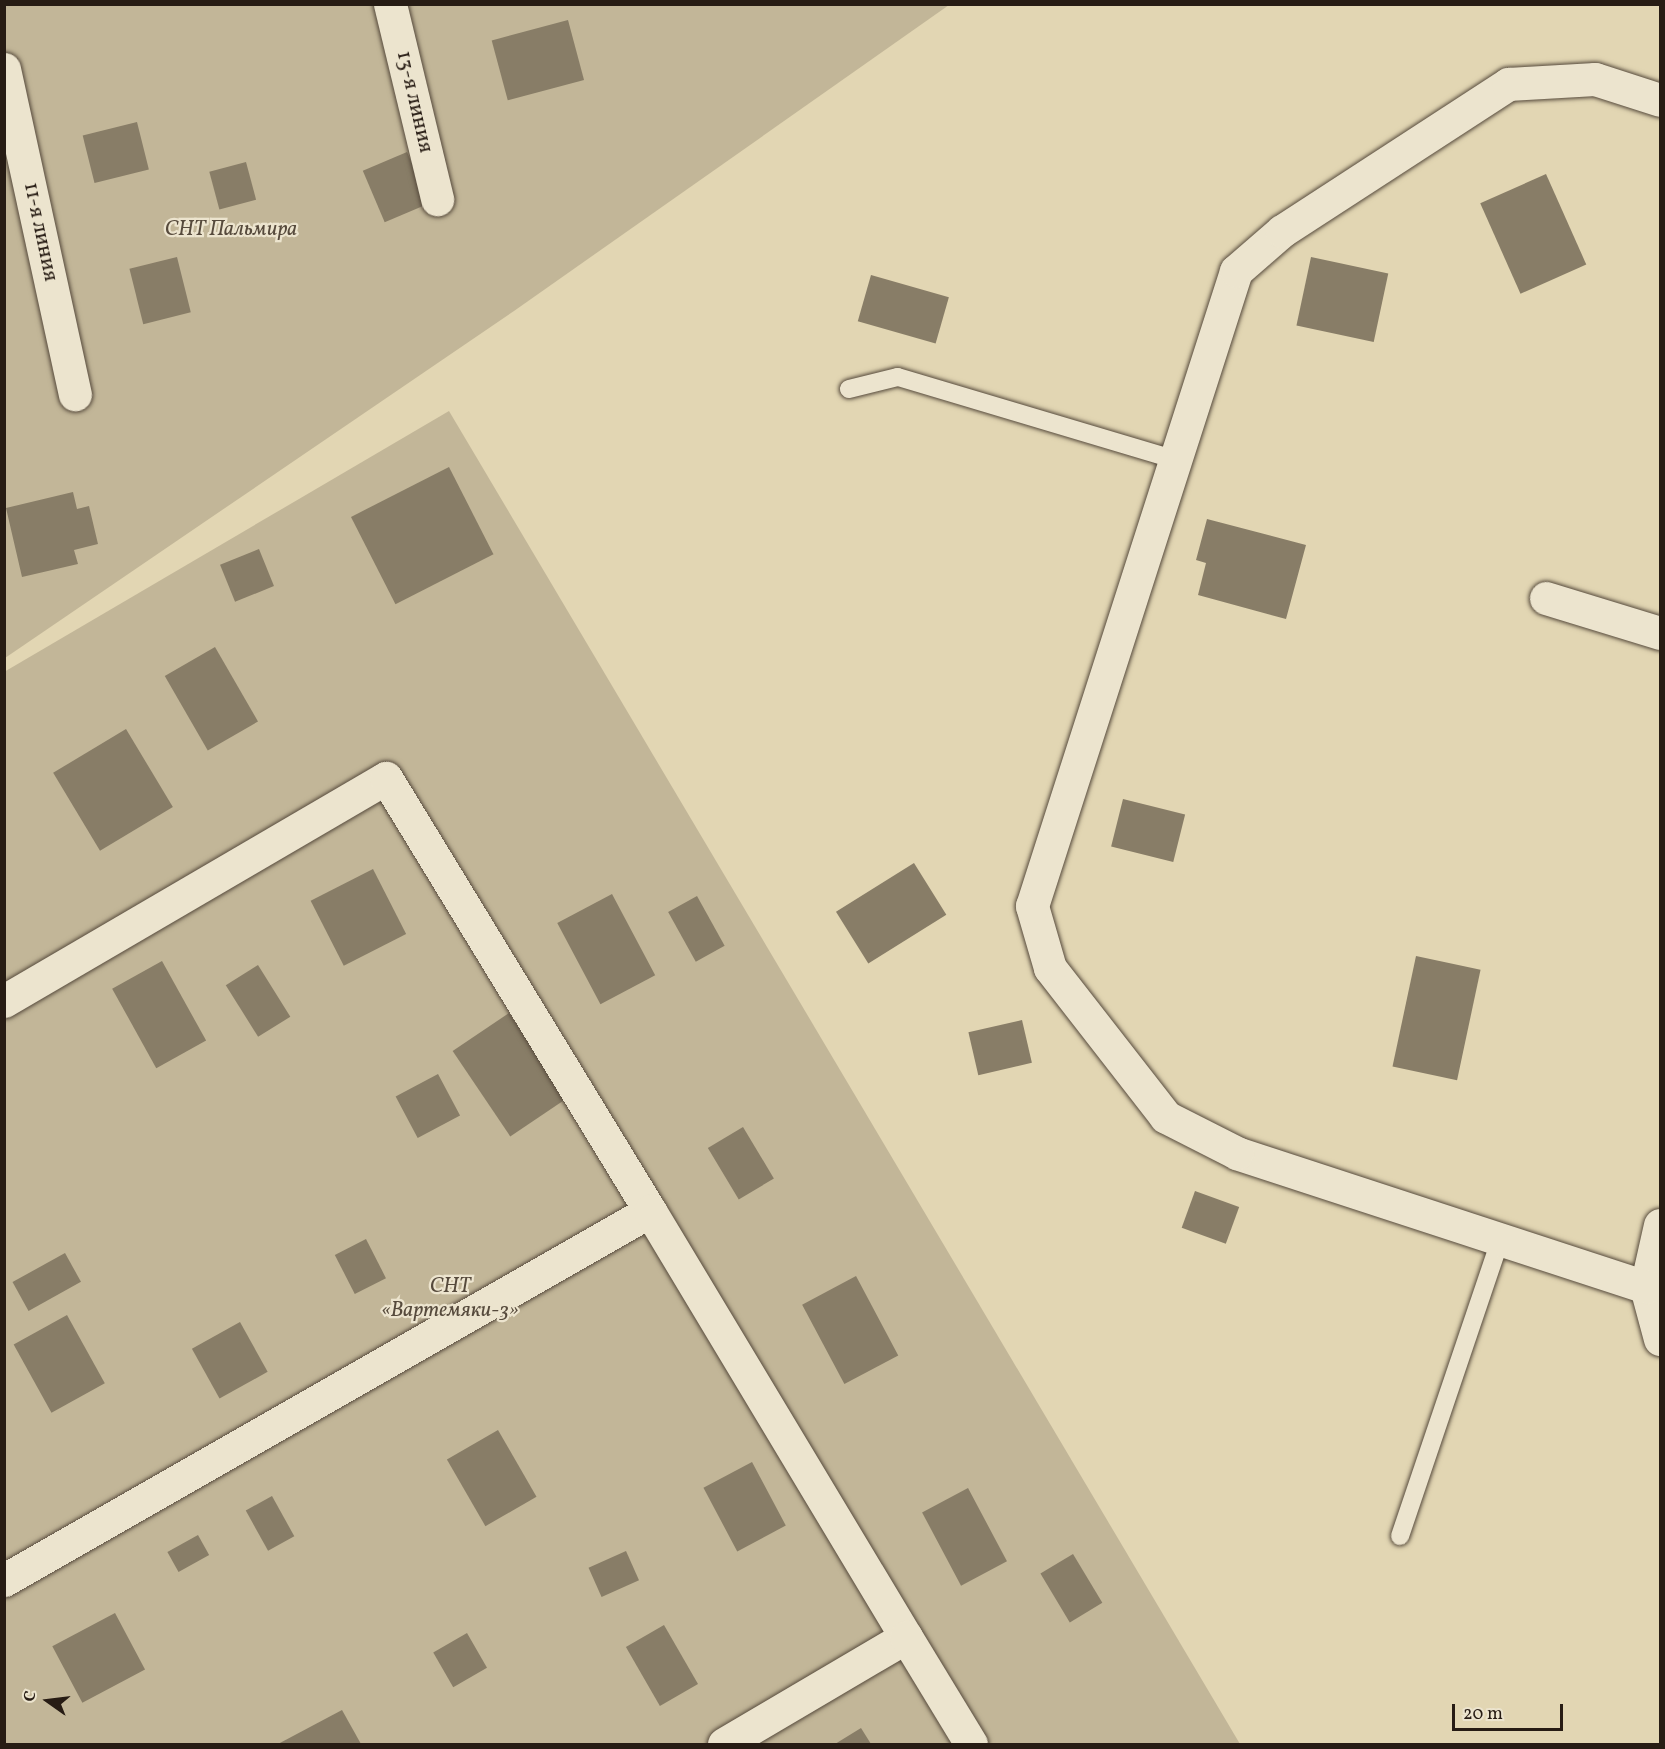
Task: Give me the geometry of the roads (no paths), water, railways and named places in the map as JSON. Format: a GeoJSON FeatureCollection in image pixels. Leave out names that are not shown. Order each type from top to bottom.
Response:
{"type":"FeatureCollection","features":[{"type":"Feature","properties":{"kind":"street","name":"13-я линия"},"geometry":{"type":"LineString","coordinates":[[390,4],[437,199]]}},
{"type":"Feature","properties":{"kind":"street","name":"11-я линия"},"geometry":{"type":"LineString","coordinates":[[4,69],[75,394]]}},
{"type":"Feature","properties":{"kind":"street"},"geometry":{"type":"LineString","coordinates":[[1646,1287],[1237,1153],[1166,1117],[1050,968],[1032,906],[1236,271],[1282,231],[1508,84],[1596,79],[1660,100]]}},
{"type":"Feature","properties":{"kind":"street"},"geometry":{"type":"LineString","coordinates":[[1546,598],[1660,633]]}},
{"type":"Feature","properties":{"kind":"street"},"geometry":{"type":"LineString","coordinates":[[4,1001],[386,778],[650,1210],[971,1744]]}},
{"type":"Feature","properties":{"kind":"street"},"geometry":{"type":"LineString","coordinates":[[4,1580],[650,1210]]}},
{"type":"Feature","properties":{"kind":"street"},"geometry":{"type":"LineString","coordinates":[[1660,1225],[1646,1287],[1660,1339]]}},
{"type":"Feature","properties":{"kind":"street"},"geometry":{"type":"LineString","coordinates":[[724,1744],[906,1637]]}},
{"type":"Feature","properties":{"kind":"lane"},"geometry":{"type":"LineString","coordinates":[[849,389],[898,377],[1176,460]]}},
{"type":"Feature","properties":{"kind":"lane"},"geometry":{"type":"LineString","coordinates":[[1400,1536],[1501,1238]]}},
{"type":"Feature","properties":{"kind":"park label","name":"СНТ Пальмира"},"geometry":{"type":"Point","coordinates":[231,230]}},
{"type":"Feature","properties":{"kind":"park label","name":"СНТ «Вартемяки-3»"},"geometry":{"type":"Point","coordinates":[450,1299]}}]}
